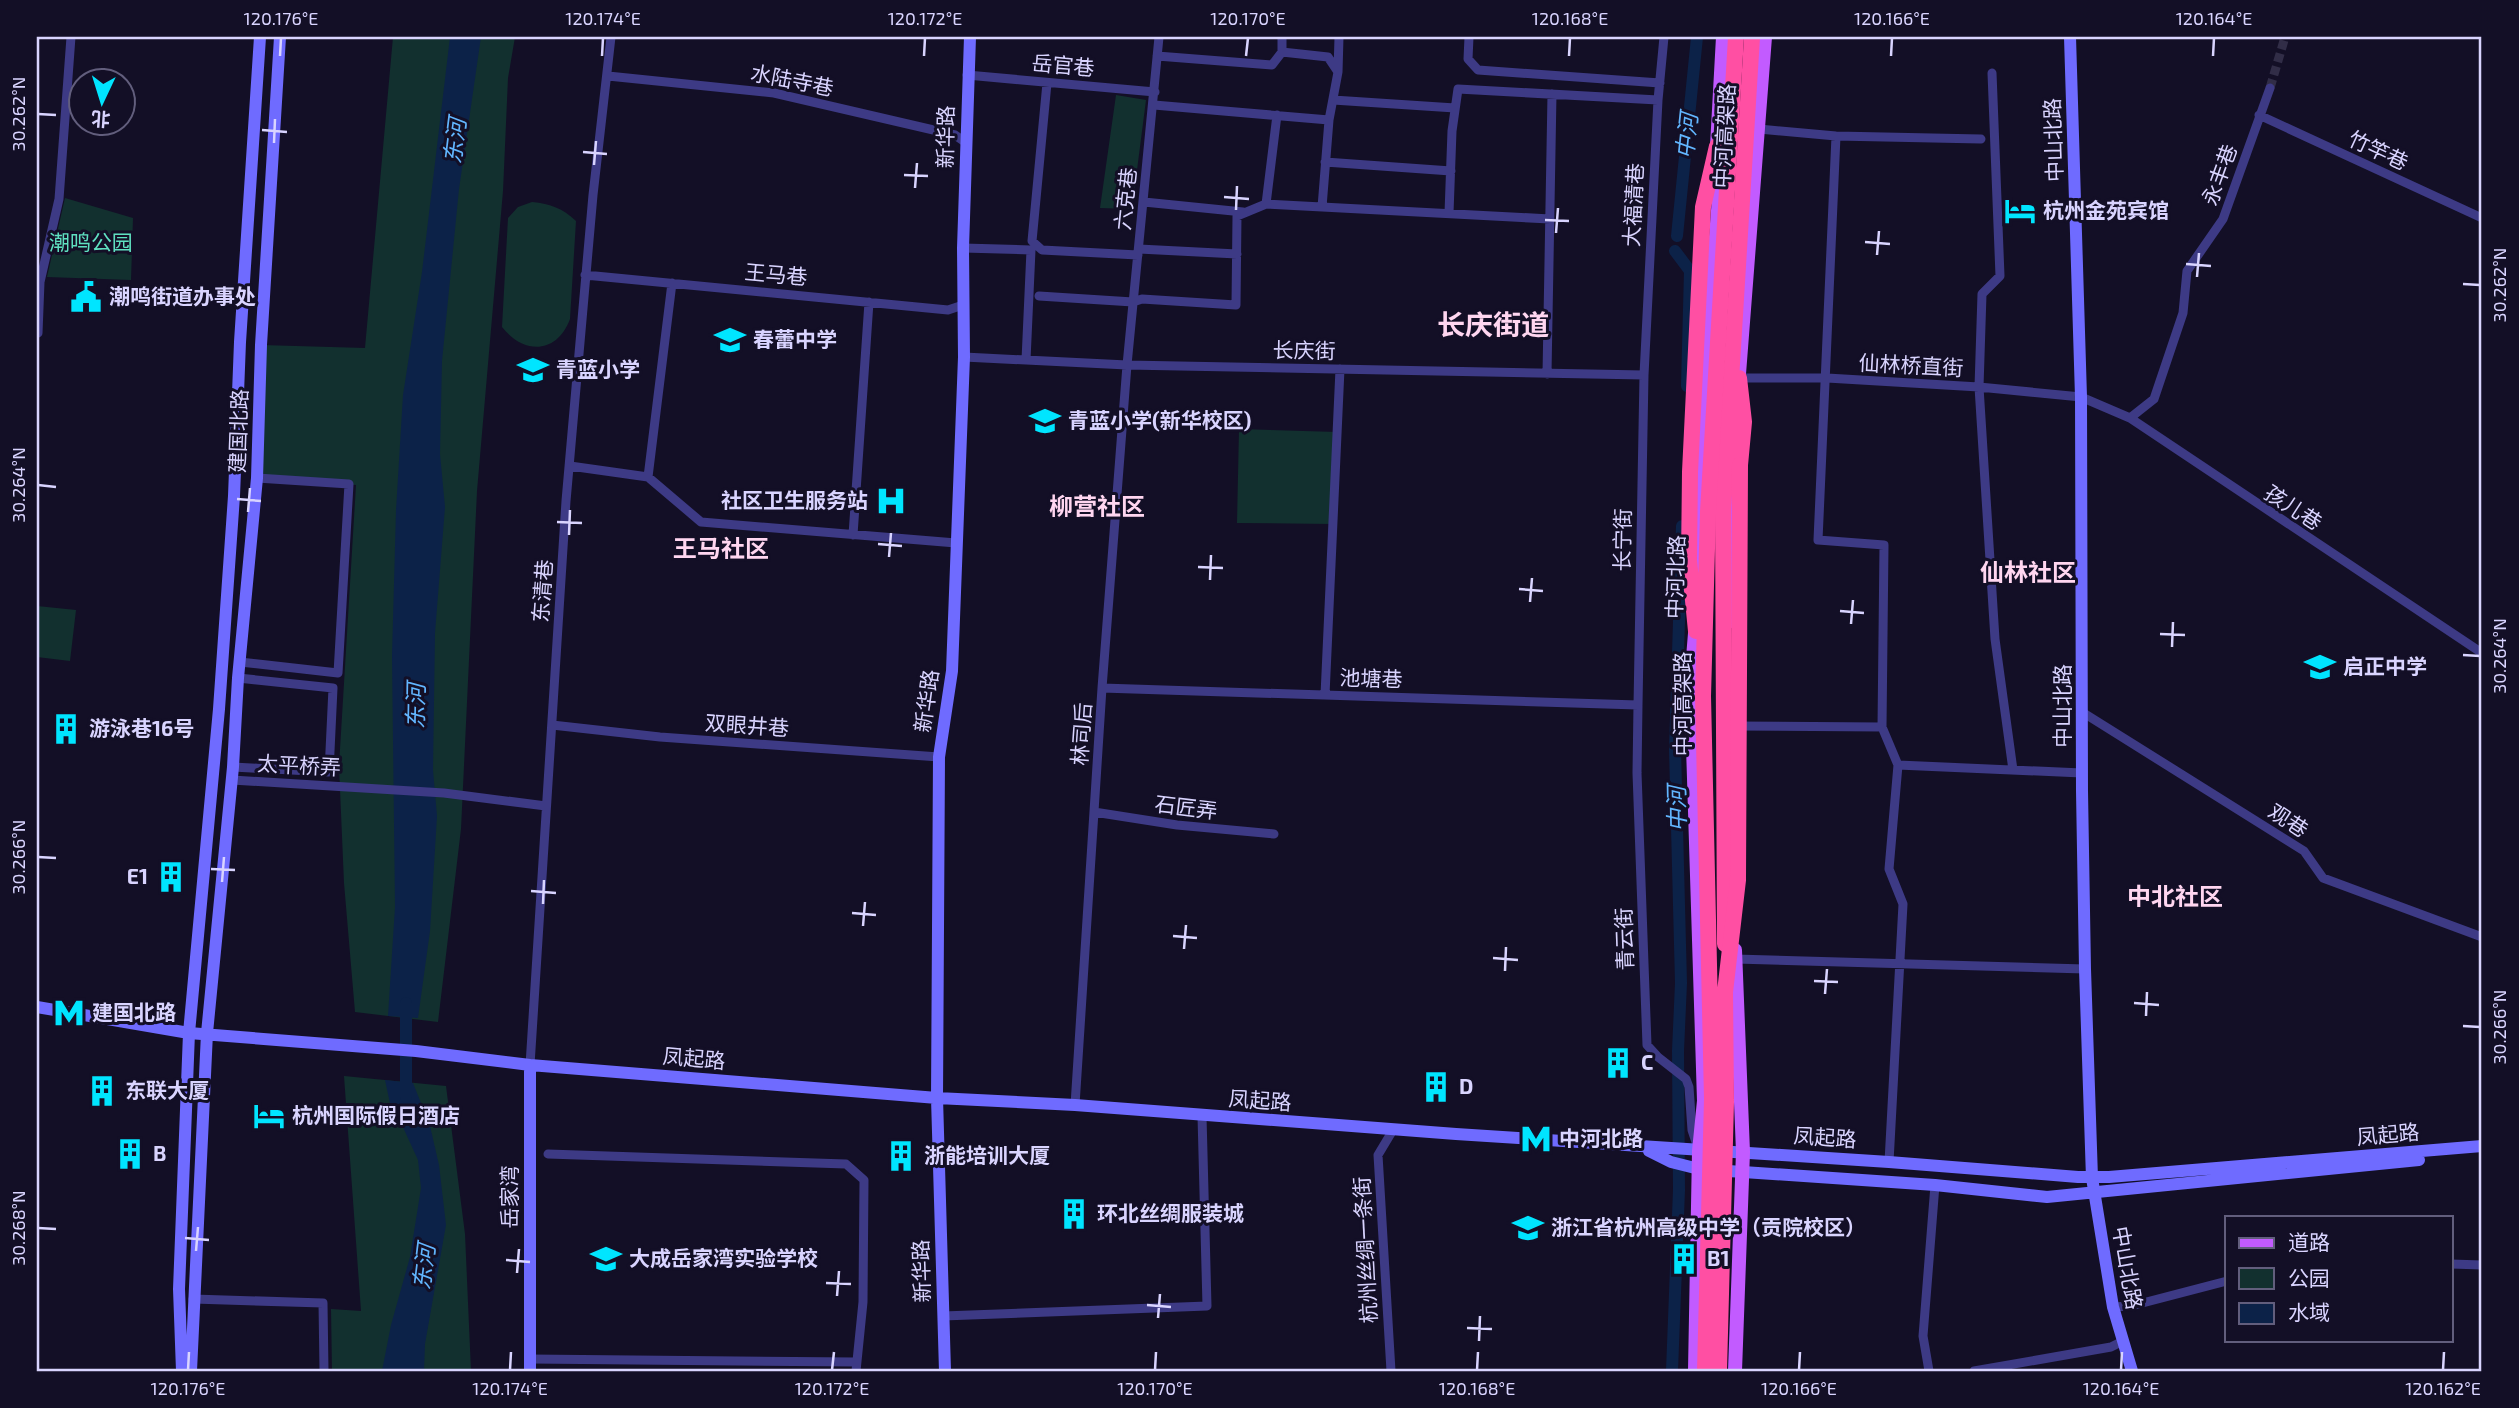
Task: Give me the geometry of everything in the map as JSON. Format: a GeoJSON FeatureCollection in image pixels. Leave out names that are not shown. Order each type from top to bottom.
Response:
{"type":"FeatureCollection","features":[{"type":"Feature","properties":{"kind":"highway","name":"中河高架路"},"geometry":{"type":"LineString","coordinates":[[1705,1371],[1712,1099],[1703,696],[1708,512],[1736,37]]}},
{"type":"Feature","properties":{"kind":"highway","name":"中河高架路"},"geometry":{"type":"LineString","coordinates":[[1719,1371],[1726,1102],[1723,511],[1752,37]]}},
{"type":"Feature","properties":{"kind":"highway"},"geometry":{"type":"LineString","coordinates":[[1703,696],[1689,560],[1691,458],[1703,207],[1717,146]]}},
{"type":"Feature","properties":{"kind":"highway"},"geometry":{"type":"LineString","coordinates":[[1725,992],[1738,880],[1740,465],[1744,422],[1739,378]]}},
{"type":"Feature","properties":{"kind":"main road","name":"建国北路"},"geometry":{"type":"LineString","coordinates":[[182,1371],[179,1289],[190,1033],[219,709],[234,496],[240,342],[260,37]]}},
{"type":"Feature","properties":{"kind":"main road","name":"建国北路"},"geometry":{"type":"LineString","coordinates":[[191,1371],[207,1032],[257,478],[261,345],[280,37]]}},
{"type":"Feature","properties":{"kind":"main road","name":"新华路"},"geometry":{"type":"LineString","coordinates":[[945,1371],[937,1098],[939,757],[952,671],[964,357],[963,248],[970,37]]}},
{"type":"Feature","properties":{"kind":"main road","name":"中河北路"},"geometry":{"type":"LineString","coordinates":[[1695,1371],[1693,1151],[1704,1101],[1691,682],[1697,610],[1704,378],[1721,170],[1717,146],[1723,37]]}},
{"type":"Feature","properties":{"kind":"main road"},"geometry":{"type":"LineString","coordinates":[[1735,1371],[1743,1152],[1732,894],[1731,540],[1733,465],[1765,37]]}},
{"type":"Feature","properties":{"kind":"main road","name":"中山北路"},"geometry":{"type":"LineString","coordinates":[[2070,37],[2081,397],[2082,773],[2092,1178],[2113,1307],[2132,1371]]}},
{"type":"Feature","properties":{"kind":"main road","name":"凤起路"},"geometry":{"type":"LineString","coordinates":[[37,1007],[190,1033],[207,1032],[416,1051],[530,1065],[937,1098],[1075,1105],[1643,1147],[1671,1156],[1693,1151],[1743,1152],[2092,1178],[2482,1146]]}},
{"type":"Feature","properties":{"kind":"main road","name":"岳家湾"},"geometry":{"type":"LineString","coordinates":[[530,1065],[530,1365]]}},
{"type":"Feature","properties":{"kind":"main road"},"geometry":{"type":"LineString","coordinates":[[1671,1156],[1693,1168],[1935,1185],[2047,1197],[2482,1154]]}},
{"type":"Feature","properties":{"kind":"street"},"geometry":{"type":"LineString","coordinates":[[38,333],[40,282],[59,199],[71,37]]}},
{"type":"Feature","properties":{"kind":"street","name":"东清巷"},"geometry":{"type":"LineString","coordinates":[[530,1065],[585,275],[611,37]]}},
{"type":"Feature","properties":{"kind":"street","name":"六克巷"},"geometry":{"type":"LineString","coordinates":[[1127,365],[1159,37]]}},
{"type":"Feature","properties":{"kind":"street"},"geometry":{"type":"LineString","coordinates":[[1157,57],[1272,65],[1282,52],[1282,37]]}},
{"type":"Feature","properties":{"kind":"street"},"geometry":{"type":"LineString","coordinates":[[1322,207],[1329,120],[1338,72],[1339,37]]}},
{"type":"Feature","properties":{"kind":"street"},"geometry":{"type":"LineString","coordinates":[[1469,37],[1468,59],[1478,70],[1660,83]]}},
{"type":"Feature","properties":{"kind":"street","name":"大福清巷"},"geometry":{"type":"LineString","coordinates":[[1644,375],[1658,100],[1664,37]]}},
{"type":"Feature","properties":{"kind":"street"},"geometry":{"type":"LineString","coordinates":[[1282,52],[1328,57],[1338,72]]}},
{"type":"Feature","properties":{"kind":"street"},"geometry":{"type":"LineString","coordinates":[[1992,73],[2000,276],[1982,294],[1979,387],[1995,639],[2012,770]]}},
{"type":"Feature","properties":{"kind":"street","name":"岳官巷"},"geometry":{"type":"LineString","coordinates":[[967,75],[1155,92]]}},
{"type":"Feature","properties":{"kind":"street","name":"水陆寺巷"},"geometry":{"type":"LineString","coordinates":[[608,76],[774,93],[955,135],[965,142]]}},
{"type":"Feature","properties":{"kind":"street"},"geometry":{"type":"LineString","coordinates":[[1047,82],[1032,242],[1042,250],[1237,254]]}},
{"type":"Feature","properties":{"kind":"street","name":"永丰巷"},"geometry":{"type":"LineString","coordinates":[[2130,418],[2154,399],[2183,313],[2187,271],[2223,219],[2270,88]]}},
{"type":"Feature","properties":{"kind":"street"},"geometry":{"type":"LineString","coordinates":[[1449,213],[1458,89],[1658,100]]}},
{"type":"Feature","properties":{"kind":"street"},"geometry":{"type":"LineString","coordinates":[[1547,374],[1552,94]]}},
{"type":"Feature","properties":{"kind":"street"},"geometry":{"type":"LineString","coordinates":[[1333,100],[1455,108]]}},
{"type":"Feature","properties":{"kind":"street"},"geometry":{"type":"LineString","coordinates":[[1154,105],[1329,120]]}},
{"type":"Feature","properties":{"kind":"street","name":"竹竿巷"},"geometry":{"type":"LineString","coordinates":[[2259,115],[2482,218]]}},
{"type":"Feature","properties":{"kind":"street"},"geometry":{"type":"LineString","coordinates":[[1266,204],[1277,116]]}},
{"type":"Feature","properties":{"kind":"street"},"geometry":{"type":"LineString","coordinates":[[1759,129],[1836,136],[1981,139]]}},
{"type":"Feature","properties":{"kind":"street"},"geometry":{"type":"LineString","coordinates":[[1836,136],[1818,540],[1884,545],[1882,727],[1898,765],[1889,869],[1903,904],[1889,1162]]}},
{"type":"Feature","properties":{"kind":"street"},"geometry":{"type":"LineString","coordinates":[[1325,162],[1451,171]]}},
{"type":"Feature","properties":{"kind":"street"},"geometry":{"type":"LineString","coordinates":[[1144,202],[1245,212]]}},
{"type":"Feature","properties":{"kind":"street"},"geometry":{"type":"LineString","coordinates":[[1039,296],[1236,305],[1237,216],[1266,204],[1550,219]]}},
{"type":"Feature","properties":{"kind":"street"},"geometry":{"type":"LineString","coordinates":[[963,248],[1031,250],[1026,360]]}},
{"type":"Feature","properties":{"kind":"street","name":"王马巷"},"geometry":{"type":"LineString","coordinates":[[585,275],[948,310],[962,305]]}},
{"type":"Feature","properties":{"kind":"street"},"geometry":{"type":"LineString","coordinates":[[648,477],[672,283]]}},
{"type":"Feature","properties":{"kind":"street"},"geometry":{"type":"LineString","coordinates":[[853,535],[869,302]]}},
{"type":"Feature","properties":{"kind":"street","name":"长庆街"},"geometry":{"type":"LineString","coordinates":[[964,357],[1127,365],[1644,375]]}},
{"type":"Feature","properties":{"kind":"street","name":"林司后"},"geometry":{"type":"LineString","coordinates":[[1075,1105],[1102,688],[1127,365]]}},
{"type":"Feature","properties":{"kind":"street"},"geometry":{"type":"LineString","coordinates":[[1325,695],[1340,369]]}},
{"type":"Feature","properties":{"kind":"street","name":"长宁街"},"geometry":{"type":"LineString","coordinates":[[1638,705],[1644,375]]}},
{"type":"Feature","properties":{"kind":"street","name":"仙林桥直街"},"geometry":{"type":"LineString","coordinates":[[1739,378],[1827,379],[1979,387],[2081,397]]}},
{"type":"Feature","properties":{"kind":"street","name":"孩儿巷"},"geometry":{"type":"LineString","coordinates":[[2081,397],[2130,418],[2482,653]]}},
{"type":"Feature","properties":{"kind":"street"},"geometry":{"type":"LineString","coordinates":[[570,466],[648,477],[701,522],[956,543]]}},
{"type":"Feature","properties":{"kind":"street"},"geometry":{"type":"LineString","coordinates":[[240,662],[338,673],[349,484],[257,478]]}},
{"type":"Feature","properties":{"kind":"street"},"geometry":{"type":"LineString","coordinates":[[232,773],[329,772],[333,688],[238,678]]}},
{"type":"Feature","properties":{"kind":"street","name":"池塘巷"},"geometry":{"type":"LineString","coordinates":[[1102,688],[1638,705]]}},
{"type":"Feature","properties":{"kind":"street","name":"青云街"},"geometry":{"type":"LineString","coordinates":[[1638,705],[1637,773],[1647,1045],[1686,1079],[1689,1087],[1693,1151]]}},
{"type":"Feature","properties":{"kind":"street","name":"观巷"},"geometry":{"type":"LineString","coordinates":[[2082,712],[2304,850],[2323,878],[2482,937]]}},
{"type":"Feature","properties":{"kind":"street","name":"双眼井巷"},"geometry":{"type":"LineString","coordinates":[[552,725],[660,737],[939,757]]}},
{"type":"Feature","properties":{"kind":"street"},"geometry":{"type":"LineString","coordinates":[[1733,726],[1882,727]]}},
{"type":"Feature","properties":{"kind":"street"},"geometry":{"type":"LineString","coordinates":[[1898,765],[2082,773]]}},
{"type":"Feature","properties":{"kind":"street","name":"太平桥弄"},"geometry":{"type":"LineString","coordinates":[[232,773],[364,788],[444,793],[546,806]]}},
{"type":"Feature","properties":{"kind":"street","name":"石匠弄"},"geometry":{"type":"LineString","coordinates":[[1094,812],[1177,825],[1274,834]]}},
{"type":"Feature","properties":{"kind":"street"},"geometry":{"type":"LineString","coordinates":[[1735,959],[2085,969]]}},
{"type":"Feature","properties":{"kind":"street"},"geometry":{"type":"LineString","coordinates":[[943,1316],[1207,1306],[1202,1116]]}},
{"type":"Feature","properties":{"kind":"street","name":"杭州丝绸一条街"},"geometry":{"type":"LineString","coordinates":[[1391,1371],[1378,1155],[1393,1130]]}},
{"type":"Feature","properties":{"kind":"street"},"geometry":{"type":"LineString","coordinates":[[530,1365],[627,1360],[856,1367],[863,1302],[864,1180],[846,1164],[548,1154]]}},
{"type":"Feature","properties":{"kind":"street"},"geometry":{"type":"LineString","coordinates":[[1930,1371],[1923,1336],[1935,1185]]}},
{"type":"Feature","properties":{"kind":"street"},"geometry":{"type":"LineString","coordinates":[[2452,1265],[2482,1265]]}},
{"type":"Feature","properties":{"kind":"street"},"geometry":{"type":"LineString","coordinates":[[2113,1307],[2131,1306],[2225,1282]]}},
{"type":"Feature","properties":{"kind":"street"},"geometry":{"type":"LineString","coordinates":[[193,1299],[323,1303],[324,1371]]}},
{"type":"Feature","properties":{"kind":"street"},"geometry":{"type":"LineString","coordinates":[[1974,1371],[2111,1347],[2123,1341]]}},
{"type":"Feature","properties":{"kind":"street"},"geometry":{"type":"LineString","coordinates":[[627,1360],[627,1371]]}},
{"type":"Feature","properties":{"kind":"green space"},"geometry":{"type":"Polygon","coordinates":[[[393,37],[515,37],[508,78],[503,191],[477,491],[461,829],[438,1022],[355,1012],[344,883],[339,766],[356,485],[257,478],[261,345],[365,348],[393,37]]]}},
{"type":"Feature","properties":{"kind":"green space"},"geometry":{"type":"Polygon","coordinates":[[[1116,95],[1146,100],[1132,209],[1100,208],[1116,95]]]}},
{"type":"Feature","properties":{"kind":"green space","name":"潮鸣公园"},"geometry":{"type":"Polygon","coordinates":[[[65,198],[133,218],[131,280],[47,277],[65,198]]]}},
{"type":"Feature","properties":{"kind":"green space"},"geometry":{"type":"Polygon","coordinates":[[[532,202],[556,207],[576,221],[570,319],[557,339],[539,347],[520,342],[502,327],[508,218],[518,207],[532,202]]]}},
{"type":"Feature","properties":{"kind":"green space"},"geometry":{"type":"Polygon","coordinates":[[[1239,429],[1337,432],[1333,524],[1237,523],[1239,429]]]}},
{"type":"Feature","properties":{"kind":"green space"},"geometry":{"type":"Polygon","coordinates":[[[37,606],[76,610],[70,661],[37,657],[37,606]]]}},
{"type":"Feature","properties":{"kind":"green space"},"geometry":{"type":"Polygon","coordinates":[[[344,1076],[446,1086],[465,1234],[471,1371],[332,1371],[331,1309],[361,1311],[344,1076]]]}},
{"type":"Feature","properties":{"kind":"water"},"geometry":{"type":"Polygon","coordinates":[[[450,37],[481,37],[459,189],[442,361],[440,454],[445,507],[435,633],[433,770],[437,816],[430,931],[418,1018],[388,1016],[395,907],[392,656],[396,510],[403,395],[422,272],[450,37]]]}},
{"type":"Feature","properties":{"kind":"water"},"geometry":{"type":"Polygon","coordinates":[[[385,1080],[413,1083],[430,1126],[439,1165],[446,1225],[425,1344],[424,1371],[382,1371],[391,1325],[410,1257],[421,1188],[418,1160],[391,1108],[385,1080]]]}},
{"type":"Feature","properties":{"kind":"waterway","name":"中河"},"geometry":{"type":"LineString","coordinates":[[1677,236],[1697,37]]}},
{"type":"Feature","properties":{"kind":"waterway","name":"中河"},"geometry":{"type":"LineString","coordinates":[[1675,251],[1690,271],[1687,386]]}},
{"type":"Feature","properties":{"kind":"waterway","name":"中河"},"geometry":{"type":"LineString","coordinates":[[1672,1371],[1679,1190],[1678,1051],[1681,983],[1675,749],[1682,526]]}},
{"type":"Feature","properties":{"kind":"waterway","name":"东河"},"geometry":{"type":"LineString","coordinates":[[406,1003],[406,1097]]}},
{"type":"Feature","properties":{"kind":"tunnel"},"geometry":{"type":"LineString","coordinates":[[2270,88],[2285,37]]}},
{"type":"Feature","properties":{"kind":"place","name":"杭州金苑宾馆"},"geometry":{"type":"Point","coordinates":[2020,211]}},
{"type":"Feature","properties":{"kind":"place","name":"潮鸣街道办事处"},"geometry":{"type":"Point","coordinates":[86,297]}},
{"type":"Feature","properties":{"kind":"place","name":"春蕾中学"},"geometry":{"type":"Point","coordinates":[730,340]}},
{"type":"Feature","properties":{"kind":"place","name":"青蓝小学"},"geometry":{"type":"Point","coordinates":[533,370]}},
{"type":"Feature","properties":{"kind":"place","name":"青蓝小学(新华校区)"},"geometry":{"type":"Point","coordinates":[1045,421]}},
{"type":"Feature","properties":{"kind":"place","name":"社区卫生服务站"},"geometry":{"type":"Point","coordinates":[891,501]}},
{"type":"Feature","properties":{"kind":"place","name":"启正中学"},"geometry":{"type":"Point","coordinates":[2320,667]}},
{"type":"Feature","properties":{"kind":"place","name":"游泳巷16号"},"geometry":{"type":"Point","coordinates":[66,729]}},
{"type":"Feature","properties":{"kind":"place","name":"E1"},"geometry":{"type":"Point","coordinates":[171,877]}},
{"type":"Feature","properties":{"kind":"place","name":"建国北路"},"geometry":{"type":"Point","coordinates":[69,1013]}},
{"type":"Feature","properties":{"kind":"place","name":"C"},"geometry":{"type":"Point","coordinates":[1618,1063]}},
{"type":"Feature","properties":{"kind":"place","name":"D"},"geometry":{"type":"Point","coordinates":[1436,1087]}},
{"type":"Feature","properties":{"kind":"place","name":"东联大厦"},"geometry":{"type":"Point","coordinates":[102,1091]}},
{"type":"Feature","properties":{"kind":"place","name":"杭州国际假日酒店"},"geometry":{"type":"Point","coordinates":[269,1116]}},
{"type":"Feature","properties":{"kind":"place","name":"中河北路"},"geometry":{"type":"Point","coordinates":[1536,1139]}},
{"type":"Feature","properties":{"kind":"place","name":"B"},"geometry":{"type":"Point","coordinates":[130,1154]}},
{"type":"Feature","properties":{"kind":"place","name":"浙能培训大厦"},"geometry":{"type":"Point","coordinates":[901,1156]}},
{"type":"Feature","properties":{"kind":"place","name":"环北丝绸服装城"},"geometry":{"type":"Point","coordinates":[1074,1214]}},
{"type":"Feature","properties":{"kind":"place","name":"浙江省杭州高级中学（贡院校区）"},"geometry":{"type":"Point","coordinates":[1528,1228]}},
{"type":"Feature","properties":{"kind":"place","name":"大成岳家湾实验学校"},"geometry":{"type":"Point","coordinates":[606,1259]}},
{"type":"Feature","properties":{"kind":"place","name":"B1"},"geometry":{"type":"Point","coordinates":[1684,1259]}},
{"type":"Feature","properties":{"kind":"district","name":"长庆街道"},"geometry":{"type":"Point","coordinates":[1493,325]}},
{"type":"Feature","properties":{"kind":"district","name":"柳营社区"},"geometry":{"type":"Point","coordinates":[1097,507]}},
{"type":"Feature","properties":{"kind":"district","name":"王马社区"},"geometry":{"type":"Point","coordinates":[721,549]}},
{"type":"Feature","properties":{"kind":"district","name":"仙林社区"},"geometry":{"type":"Point","coordinates":[2028,573]}},
{"type":"Feature","properties":{"kind":"district","name":"中北社区"},"geometry":{"type":"Point","coordinates":[2175,897]}}]}
